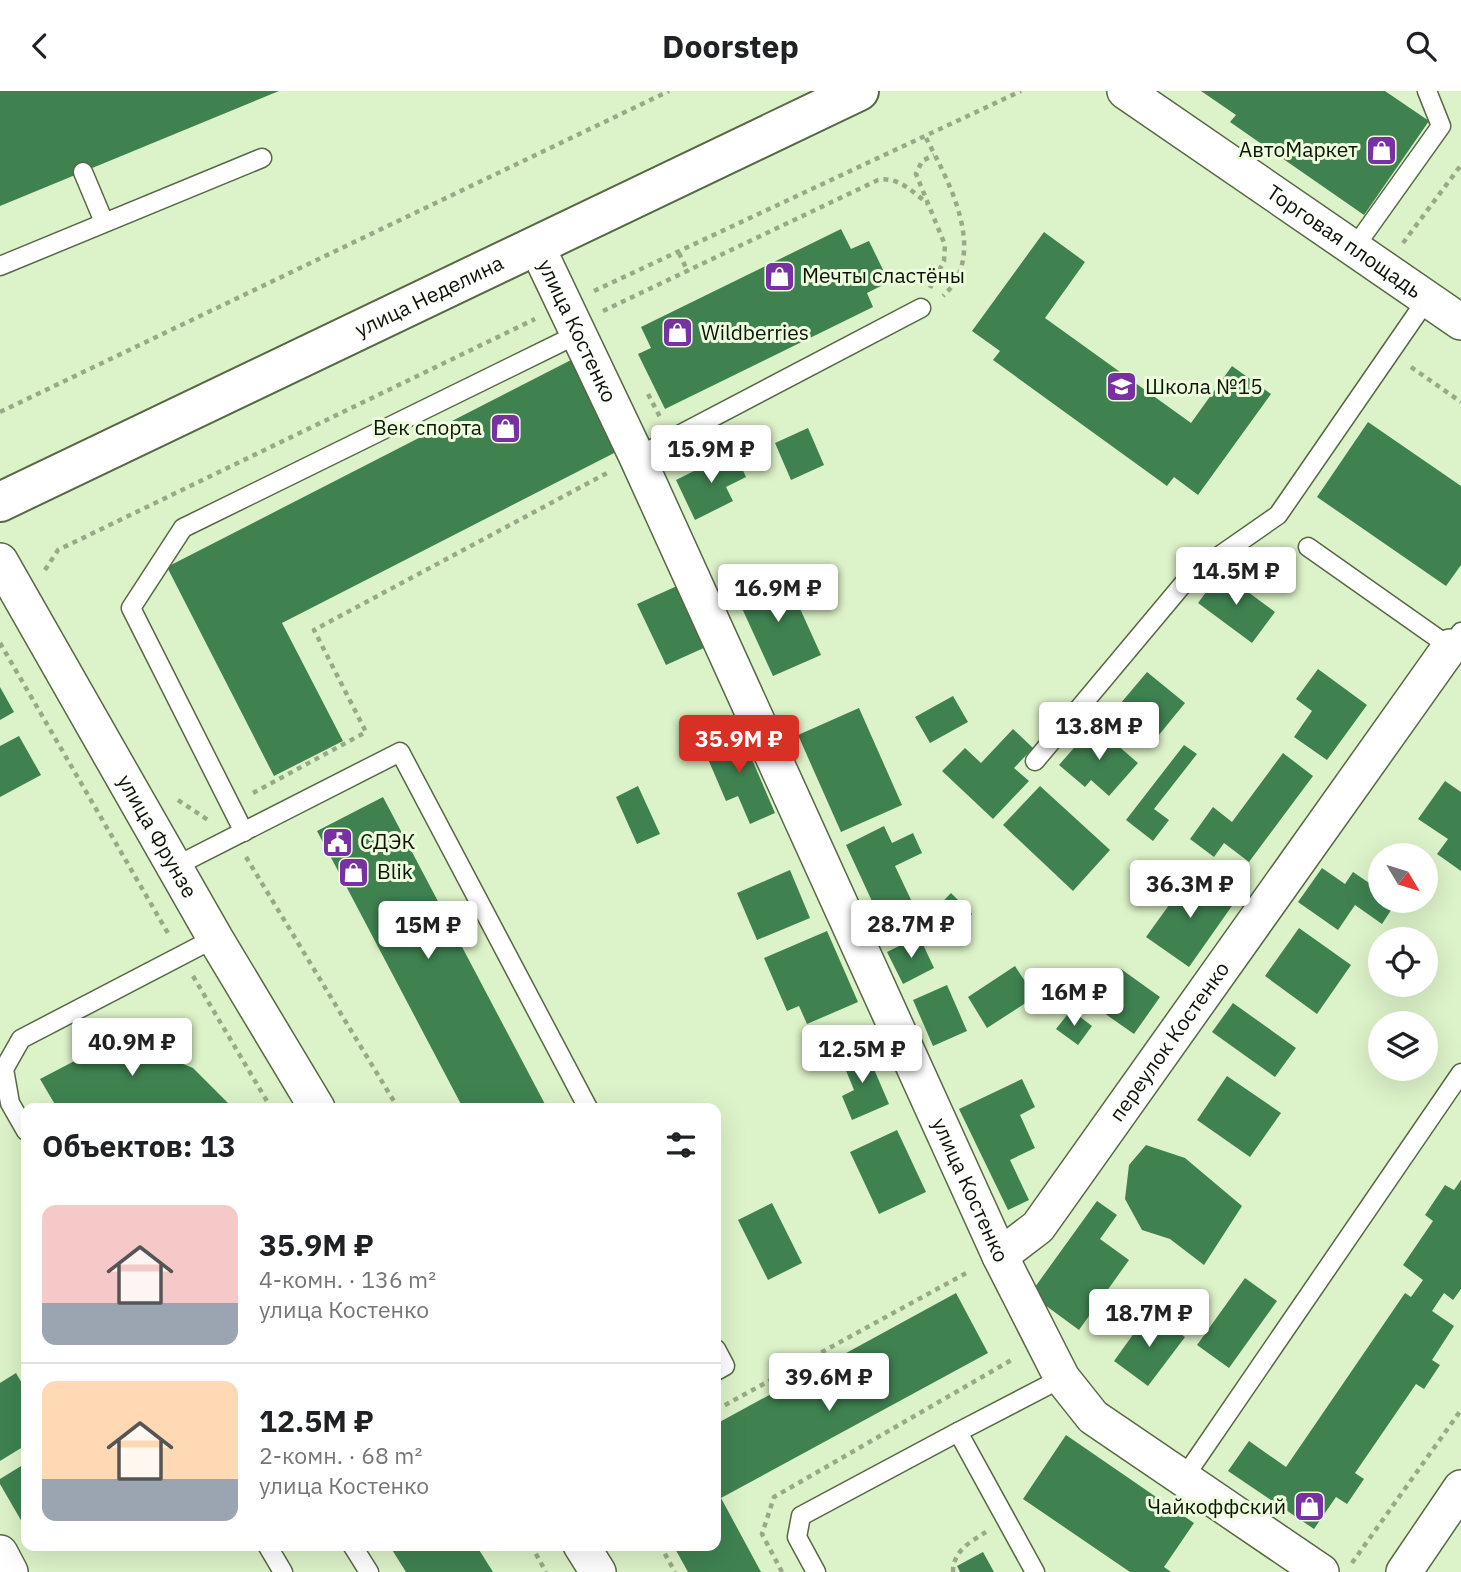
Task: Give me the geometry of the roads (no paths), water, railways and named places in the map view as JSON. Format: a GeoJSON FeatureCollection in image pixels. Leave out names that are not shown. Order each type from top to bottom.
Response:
{"type":"FeatureCollection","features":[{"type":"Feature","properties":{"kind":"main road","name":"улица Неделина"},"geometry":{"type":"LineString","coordinates":[[0,502],[859,91]]}},
{"type":"Feature","properties":{"kind":"street","name":"Торговая площадь"},"geometry":{"type":"LineString","coordinates":[[1125,91],[1461,322]]}},
{"type":"Feature","properties":{"kind":"street","name":"улица Костенко"},"geometry":{"type":"LineString","coordinates":[[537,247],[637,457],[1000,1256],[1062,1378],[1093,1417],[1321,1572]]}},
{"type":"Feature","properties":{"kind":"street","name":"улица Фрунзе"},"geometry":{"type":"LineString","coordinates":[[0,561],[215,938],[314,1103]]}},
{"type":"Feature","properties":{"kind":"street","name":"переулок Костенко"},"geometry":{"type":"LineString","coordinates":[[1000,1256],[1038,1227],[1457,645]]}},
{"type":"Feature","properties":{"kind":"street"},"geometry":{"type":"LineString","coordinates":[[1404,1572],[1461,1488]]}},
{"type":"Feature","properties":{"kind":"street"},"geometry":{"type":"LineString","coordinates":[[585,1551],[598,1572]]}},
{"type":"Feature","properties":{"kind":"street"},"geometry":{"type":"LineString","coordinates":[[0,1553],[10,1572]]}},
{"type":"Feature","properties":{"kind":"lane"},"geometry":{"type":"LineString","coordinates":[[1354,249],[1441,126],[1427,91]]}},
{"type":"Feature","properties":{"kind":"lane"},"geometry":{"type":"LineString","coordinates":[[0,266],[262,158]]}},
{"type":"Feature","properties":{"kind":"lane"},"geometry":{"type":"LineString","coordinates":[[83,171],[104,222]]}},
{"type":"Feature","properties":{"kind":"lane"},"geometry":{"type":"LineString","coordinates":[[1035,761],[1189,577],[1278,515],[1427,299]]}},
{"type":"Feature","properties":{"kind":"lane"},"geometry":{"type":"LineString","coordinates":[[637,457],[921,308]]}},
{"type":"Feature","properties":{"kind":"lane"},"geometry":{"type":"LineString","coordinates":[[244,832],[131,608],[183,528],[572,322]]}},
{"type":"Feature","properties":{"kind":"lane"},"geometry":{"type":"LineString","coordinates":[[1308,547],[1457,645]]}},
{"type":"Feature","properties":{"kind":"lane"},"geometry":{"type":"LineString","coordinates":[[174,867],[400,752],[585,1103]]}},
{"type":"Feature","properties":{"kind":"lane"},"geometry":{"type":"LineString","coordinates":[[21,1122],[10,1103],[4,1069],[21,1039],[215,938]]}},
{"type":"Feature","properties":{"kind":"lane"},"geometry":{"type":"LineString","coordinates":[[1183,1479],[1461,1073]]}},
{"type":"Feature","properties":{"kind":"lane"},"geometry":{"type":"LineString","coordinates":[[816,1572],[797,1537],[801,1516],[1062,1378]]}},
{"type":"Feature","properties":{"kind":"lane"},"geometry":{"type":"LineString","coordinates":[[958,1432],[1035,1572]]}},
{"type":"Feature","properties":{"kind":"lane"},"geometry":{"type":"LineString","coordinates":[[273,1551],[283,1572]]}},
{"type":"Feature","properties":{"kind":"lane"},"geometry":{"type":"LineString","coordinates":[[356,1551],[369,1572]]}},
{"type":"Feature","properties":{"kind":"place","name":"АвтоМаркет"},"geometry":{"type":"Point","coordinates":[1381,150]}},
{"type":"Feature","properties":{"kind":"place","name":"Мечты сластёны"},"geometry":{"type":"Point","coordinates":[779,276]}},
{"type":"Feature","properties":{"kind":"place","name":"Wildberries"},"geometry":{"type":"Point","coordinates":[678,333]}},
{"type":"Feature","properties":{"kind":"place","name":"Школа №15"},"geometry":{"type":"Point","coordinates":[1122,387]}},
{"type":"Feature","properties":{"kind":"place","name":"Век спорта"},"geometry":{"type":"Point","coordinates":[505,428]}},
{"type":"Feature","properties":{"kind":"place","name":"СДЭК"},"geometry":{"type":"Point","coordinates":[337,842]}},
{"type":"Feature","properties":{"kind":"place","name":"Blik"},"geometry":{"type":"Point","coordinates":[354,872]}},
{"type":"Feature","properties":{"kind":"place","name":"Чайкоффский"},"geometry":{"type":"Point","coordinates":[1309,1507]}}]}
